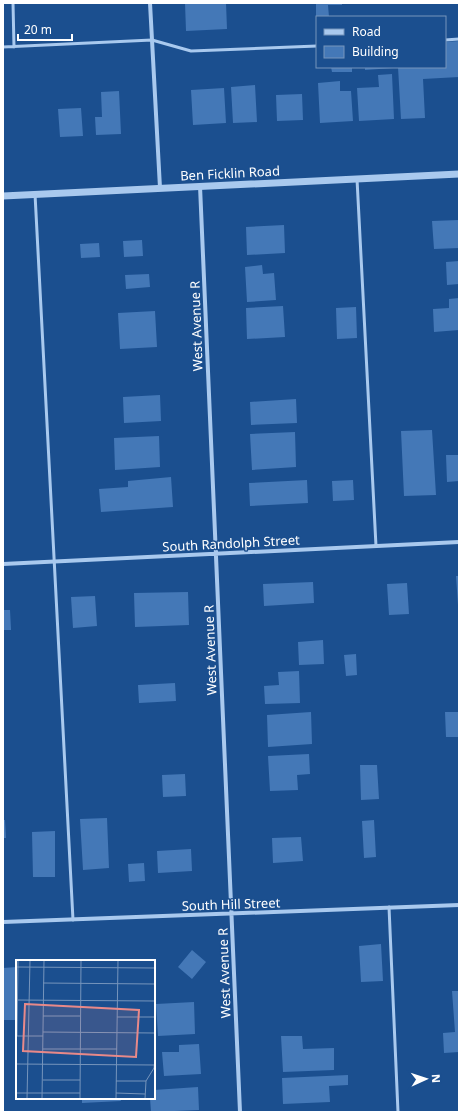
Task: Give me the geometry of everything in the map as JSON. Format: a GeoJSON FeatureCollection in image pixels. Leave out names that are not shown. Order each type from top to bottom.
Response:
{"type":"FeatureCollection","features":[{"type":"Feature","properties":{"kind":"street"},"geometry":{"type":"LineString","coordinates":[[150,3],[160,188]]}},
{"type":"Feature","properties":{"kind":"street","name":"Ben Ficklin Road"},"geometry":{"type":"LineString","coordinates":[[3,196],[459,174]]}},
{"type":"Feature","properties":{"kind":"street","name":"West Avenue R"},"geometry":{"type":"LineString","coordinates":[[200,186],[240,1112]]}},
{"type":"Feature","properties":{"kind":"street","name":"South Randolph Street"},"geometry":{"type":"LineString","coordinates":[[3,564],[459,542]]}},
{"type":"Feature","properties":{"kind":"street","name":"South Hill Street"},"geometry":{"type":"LineString","coordinates":[[3,922],[459,905]]}},
{"type":"Feature","properties":{"kind":"lane"},"geometry":{"type":"LineString","coordinates":[[13,3],[14,47]]}},
{"type":"Feature","properties":{"kind":"lane"},"geometry":{"type":"LineString","coordinates":[[3,47],[152,40],[191,51],[316,46]]}},
{"type":"Feature","properties":{"kind":"lane"},"geometry":{"type":"LineString","coordinates":[[446,40],[459,40]]}},
{"type":"Feature","properties":{"kind":"lane"},"geometry":{"type":"LineString","coordinates":[[357,179],[376,546]]}},
{"type":"Feature","properties":{"kind":"lane"},"geometry":{"type":"LineString","coordinates":[[35,194],[73,920]]}},
{"type":"Feature","properties":{"kind":"lane"},"geometry":{"type":"LineString","coordinates":[[389,907],[398,1112]]}},
{"type":"Feature","properties":{"kind":"building"},"geometry":{"type":"Polygon","coordinates":[[[185,3],[226,3],[227,29],[186,31],[185,3]]]}},
{"type":"Feature","properties":{"kind":"building"},"geometry":{"type":"Polygon","coordinates":[[[316,3],[342,3],[342,5],[328,5],[329,16],[316,16],[316,3]]]}},
{"type":"Feature","properties":{"kind":"building"},"geometry":{"type":"Polygon","coordinates":[[[459,41],[459,77],[423,79],[425,118],[401,119],[398,68],[446,68],[446,42],[459,41]]]}},
{"type":"Feature","properties":{"kind":"building"},"geometry":{"type":"Polygon","coordinates":[[[331,68],[352,68],[352,72],[332,72],[331,68]]]}},
{"type":"Feature","properties":{"kind":"building"},"geometry":{"type":"Polygon","coordinates":[[[365,68],[393,68],[365,70],[365,68]]]}},
{"type":"Feature","properties":{"kind":"building"},"geometry":{"type":"Polygon","coordinates":[[[392,74],[394,119],[359,121],[357,88],[379,87],[378,75],[392,74]]]}},
{"type":"Feature","properties":{"kind":"building"},"geometry":{"type":"Polygon","coordinates":[[[340,81],[340,91],[351,91],[353,121],[320,123],[318,83],[340,81]]]}},
{"type":"Feature","properties":{"kind":"building"},"geometry":{"type":"Polygon","coordinates":[[[255,85],[257,122],[233,123],[231,87],[255,85]]]}},
{"type":"Feature","properties":{"kind":"building"},"geometry":{"type":"Polygon","coordinates":[[[224,88],[226,123],[193,125],[191,90],[224,88]]]}},
{"type":"Feature","properties":{"kind":"building"},"geometry":{"type":"Polygon","coordinates":[[[119,91],[121,134],[96,135],[95,117],[102,117],[101,92],[119,91]]]}},
{"type":"Feature","properties":{"kind":"building"},"geometry":{"type":"Polygon","coordinates":[[[302,94],[303,120],[277,121],[276,95],[302,94]]]}},
{"type":"Feature","properties":{"kind":"building"},"geometry":{"type":"Polygon","coordinates":[[[81,108],[83,136],[60,137],[58,109],[81,108]]]}},
{"type":"Feature","properties":{"kind":"building"},"geometry":{"type":"Polygon","coordinates":[[[459,220],[459,248],[434,249],[432,221],[459,220]]]}},
{"type":"Feature","properties":{"kind":"building"},"geometry":{"type":"Polygon","coordinates":[[[284,225],[285,253],[247,255],[246,227],[284,225]]]}},
{"type":"Feature","properties":{"kind":"building"},"geometry":{"type":"Polygon","coordinates":[[[142,240],[143,256],[124,257],[123,241],[142,240]]]}},
{"type":"Feature","properties":{"kind":"building"},"geometry":{"type":"Polygon","coordinates":[[[99,243],[100,257],[81,258],[80,244],[99,243]]]}},
{"type":"Feature","properties":{"kind":"building"},"geometry":{"type":"Polygon","coordinates":[[[459,261],[459,284],[447,285],[446,262],[459,261]]]}},
{"type":"Feature","properties":{"kind":"building"},"geometry":{"type":"Polygon","coordinates":[[[262,265],[263,274],[274,273],[276,300],[247,302],[245,267],[262,265]]]}},
{"type":"Feature","properties":{"kind":"building"},"geometry":{"type":"Polygon","coordinates":[[[149,274],[150,287],[126,289],[125,275],[149,274]]]}},
{"type":"Feature","properties":{"kind":"building"},"geometry":{"type":"Polygon","coordinates":[[[459,298],[459,330],[434,332],[433,309],[449,308],[449,299],[459,298]]]}},
{"type":"Feature","properties":{"kind":"building"},"geometry":{"type":"Polygon","coordinates":[[[283,306],[285,337],[247,339],[246,308],[283,306]]]}},
{"type":"Feature","properties":{"kind":"building"},"geometry":{"type":"Polygon","coordinates":[[[356,307],[357,338],[337,339],[336,308],[356,307]]]}},
{"type":"Feature","properties":{"kind":"building"},"geometry":{"type":"Polygon","coordinates":[[[155,311],[157,347],[120,349],[118,313],[155,311]]]}},
{"type":"Feature","properties":{"kind":"building"},"geometry":{"type":"Polygon","coordinates":[[[160,395],[161,421],[124,423],[123,397],[160,395]]]}},
{"type":"Feature","properties":{"kind":"building"},"geometry":{"type":"Polygon","coordinates":[[[296,399],[297,423],[251,425],[250,402],[296,399]]]}},
{"type":"Feature","properties":{"kind":"building"},"geometry":{"type":"Polygon","coordinates":[[[432,430],[436,495],[404,496],[401,431],[432,430]]]}},
{"type":"Feature","properties":{"kind":"building"},"geometry":{"type":"Polygon","coordinates":[[[295,432],[296,467],[252,470],[250,434],[295,432]]]}},
{"type":"Feature","properties":{"kind":"building"},"geometry":{"type":"Polygon","coordinates":[[[159,436],[160,467],[115,470],[114,438],[159,436]]]}},
{"type":"Feature","properties":{"kind":"building"},"geometry":{"type":"Polygon","coordinates":[[[446,455],[459,455],[459,481],[447,482],[446,455]]]}},
{"type":"Feature","properties":{"kind":"building"},"geometry":{"type":"Polygon","coordinates":[[[171,477],[173,507],[101,512],[99,489],[128,487],[128,481],[171,477]]]}},
{"type":"Feature","properties":{"kind":"building"},"geometry":{"type":"Polygon","coordinates":[[[307,480],[308,503],[250,506],[249,483],[307,480]]]}},
{"type":"Feature","properties":{"kind":"building"},"geometry":{"type":"Polygon","coordinates":[[[353,480],[354,500],[333,501],[332,481],[353,480]]]}},
{"type":"Feature","properties":{"kind":"building"},"geometry":{"type":"Polygon","coordinates":[[[456,576],[459,576],[459,605],[458,605],[456,576]]]}},
{"type":"Feature","properties":{"kind":"building"},"geometry":{"type":"Polygon","coordinates":[[[313,582],[314,603],[264,606],[263,584],[313,582]]]}},
{"type":"Feature","properties":{"kind":"building"},"geometry":{"type":"Polygon","coordinates":[[[407,583],[409,614],[389,615],[387,584],[407,583]]]}},
{"type":"Feature","properties":{"kind":"building"},"geometry":{"type":"Polygon","coordinates":[[[188,592],[189,625],[135,627],[134,593],[188,592]]]}},
{"type":"Feature","properties":{"kind":"building"},"geometry":{"type":"Polygon","coordinates":[[[95,596],[97,626],[73,628],[71,597],[95,596]]]}},
{"type":"Feature","properties":{"kind":"building"},"geometry":{"type":"Polygon","coordinates":[[[3,610],[10,610],[11,630],[3,630],[3,610]]]}},
{"type":"Feature","properties":{"kind":"building"},"geometry":{"type":"Polygon","coordinates":[[[323,640],[324,664],[299,665],[298,642],[323,640]]]}},
{"type":"Feature","properties":{"kind":"building"},"geometry":{"type":"Polygon","coordinates":[[[356,654],[357,675],[346,676],[344,655],[356,654]]]}},
{"type":"Feature","properties":{"kind":"building"},"geometry":{"type":"Polygon","coordinates":[[[299,671],[300,703],[265,704],[264,686],[279,685],[278,672],[299,671]]]}},
{"type":"Feature","properties":{"kind":"building"},"geometry":{"type":"Polygon","coordinates":[[[175,683],[176,701],[139,703],[138,685],[175,683]]]}},
{"type":"Feature","properties":{"kind":"building"},"geometry":{"type":"Polygon","coordinates":[[[311,712],[312,744],[268,747],[267,715],[311,712]]]}},
{"type":"Feature","properties":{"kind":"building"},"geometry":{"type":"Polygon","coordinates":[[[445,712],[459,712],[459,737],[446,737],[445,712]]]}},
{"type":"Feature","properties":{"kind":"building"},"geometry":{"type":"Polygon","coordinates":[[[309,754],[310,774],[297,775],[298,790],[270,791],[268,756],[309,754]]]}},
{"type":"Feature","properties":{"kind":"building"},"geometry":{"type":"Polygon","coordinates":[[[360,765],[377,765],[379,799],[361,800],[360,765]]]}},
{"type":"Feature","properties":{"kind":"building"},"geometry":{"type":"Polygon","coordinates":[[[185,774],[186,796],[163,797],[162,775],[185,774]]]}},
{"type":"Feature","properties":{"kind":"building"},"geometry":{"type":"Polygon","coordinates":[[[107,818],[109,868],[83,870],[80,819],[107,818]]]}},
{"type":"Feature","properties":{"kind":"building"},"geometry":{"type":"Polygon","coordinates":[[[3,820],[5,820],[6,838],[3,838],[3,820]]]}},
{"type":"Feature","properties":{"kind":"building"},"geometry":{"type":"Polygon","coordinates":[[[374,820],[376,857],[364,858],[362,821],[374,820]]]}},
{"type":"Feature","properties":{"kind":"building"},"geometry":{"type":"Polygon","coordinates":[[[55,831],[55,877],[33,877],[32,832],[55,831]]]}},
{"type":"Feature","properties":{"kind":"building"},"geometry":{"type":"Polygon","coordinates":[[[301,837],[303,861],[273,863],[272,838],[301,837]]]}},
{"type":"Feature","properties":{"kind":"building"},"geometry":{"type":"Polygon","coordinates":[[[191,849],[192,871],[158,873],[157,851],[191,849]]]}},
{"type":"Feature","properties":{"kind":"building"},"geometry":{"type":"Polygon","coordinates":[[[144,863],[145,881],[129,882],[128,864],[144,863]]]}},
{"type":"Feature","properties":{"kind":"building"},"geometry":{"type":"Polygon","coordinates":[[[381,944],[383,981],[361,982],[359,946],[381,944]]]}},
{"type":"Feature","properties":{"kind":"building"},"geometry":{"type":"Polygon","coordinates":[[[192,950],[206,962],[192,979],[178,967],[192,950]]]}},
{"type":"Feature","properties":{"kind":"building"},"geometry":{"type":"Polygon","coordinates":[[[16,967],[16,1020],[3,1020],[3,968],[16,967]]]}},
{"type":"Feature","properties":{"kind":"building"},"geometry":{"type":"Polygon","coordinates":[[[452,991],[459,991],[459,1052],[444,1053],[443,1033],[455,1032],[452,991]]]}},
{"type":"Feature","properties":{"kind":"building"},"geometry":{"type":"Polygon","coordinates":[[[194,1002],[195,1034],[158,1036],[156,1004],[194,1002]]]}},
{"type":"Feature","properties":{"kind":"building"},"geometry":{"type":"Polygon","coordinates":[[[281,1036],[302,1036],[303,1049],[334,1048],[334,1070],[283,1072],[281,1036]]]}},
{"type":"Feature","properties":{"kind":"building"},"geometry":{"type":"Polygon","coordinates":[[[199,1044],[201,1074],[164,1076],[162,1052],[179,1052],[179,1045],[199,1044]]]}},
{"type":"Feature","properties":{"kind":"building"},"geometry":{"type":"Polygon","coordinates":[[[348,1075],[348,1085],[329,1086],[330,1102],[283,1104],[282,1078],[348,1075]]]}},
{"type":"Feature","properties":{"kind":"building"},"geometry":{"type":"Polygon","coordinates":[[[198,1087],[199,1110],[151,1112],[150,1099],[155,1099],[155,1090],[198,1087]]]}},
{"type":"Feature","properties":{"kind":"building"},"geometry":{"type":"Polygon","coordinates":[[[82,1099],[120,1099],[121,1101],[82,1103],[82,1099]]]}}]}
